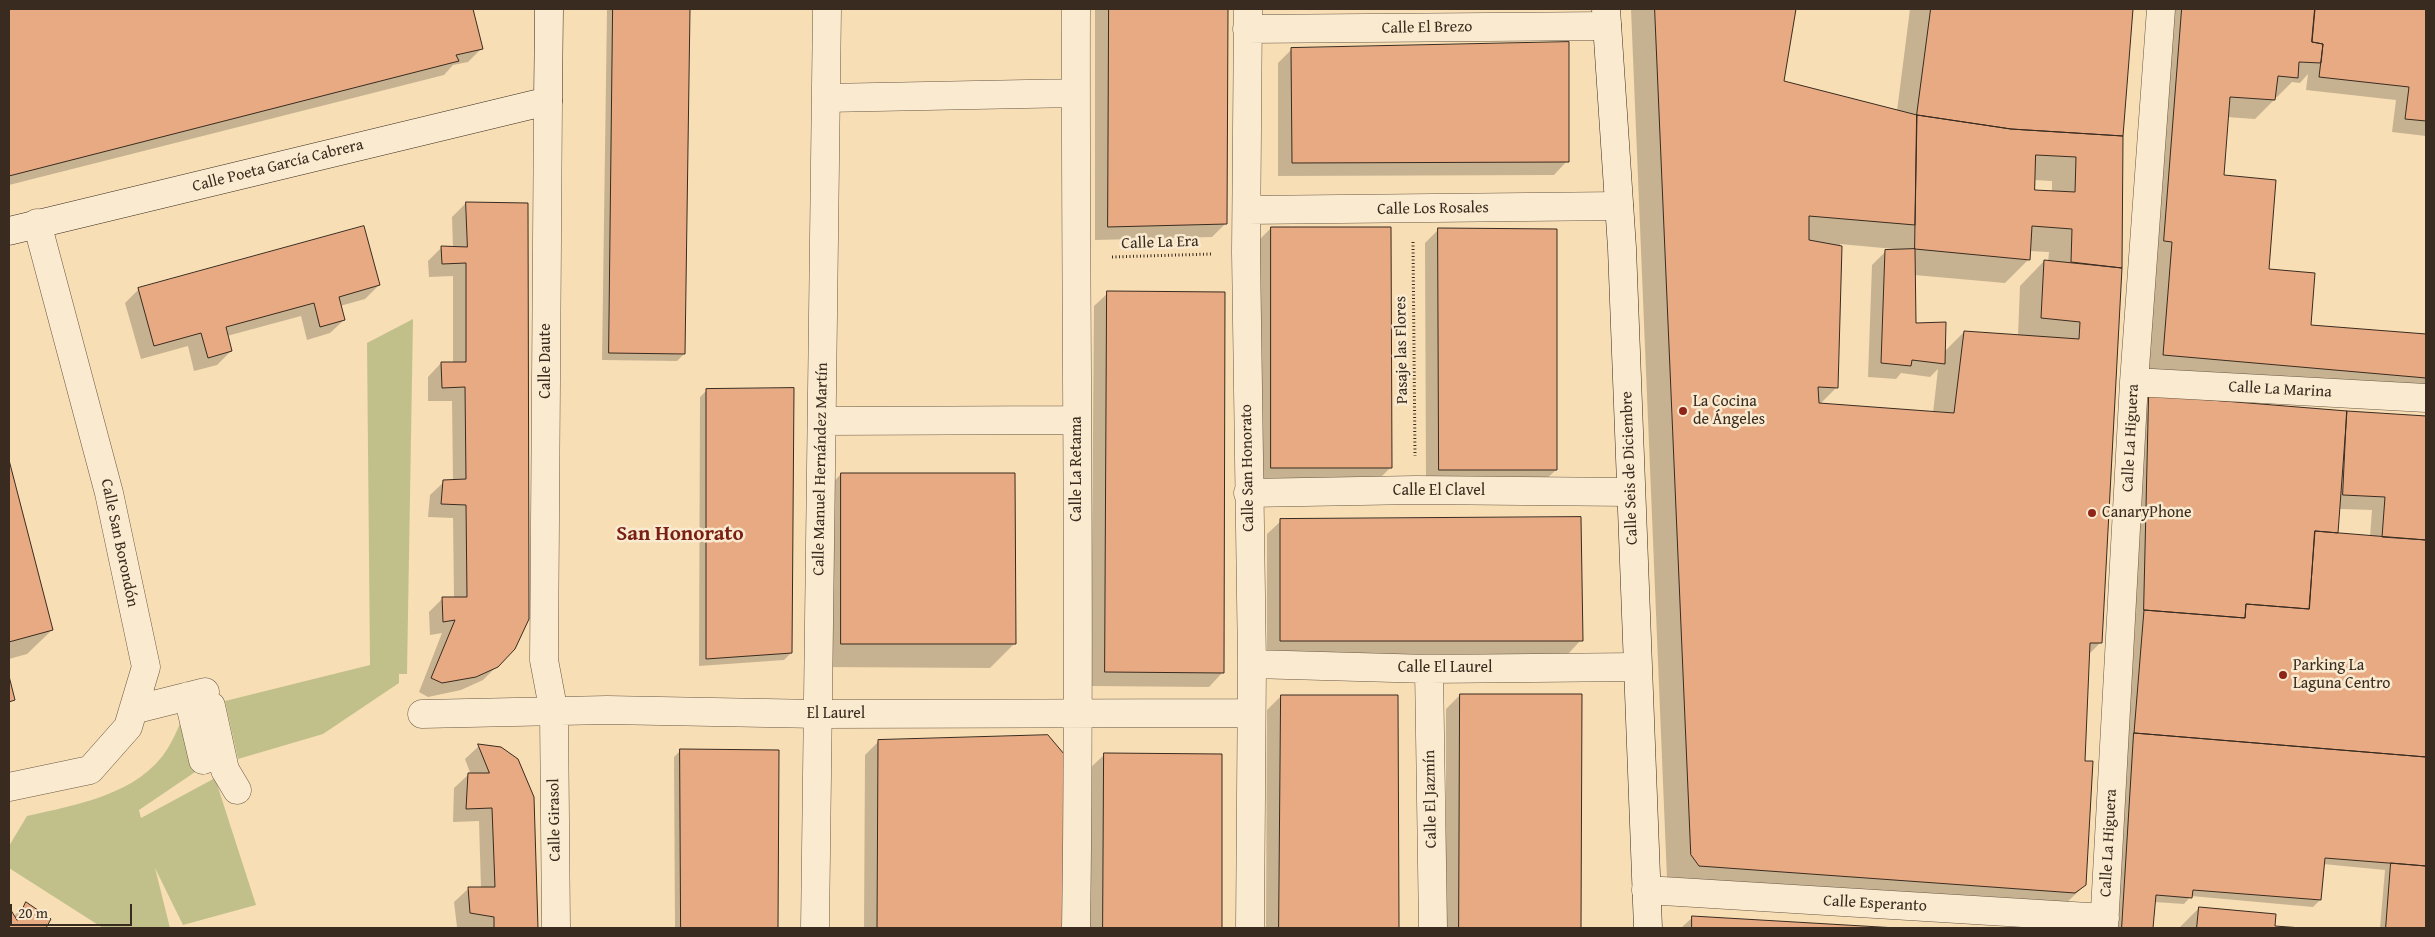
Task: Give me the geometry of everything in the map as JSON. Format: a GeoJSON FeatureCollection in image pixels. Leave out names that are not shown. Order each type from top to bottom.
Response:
{"type":"FeatureCollection","features":[{"type":"Feature","properties":{"kind":"street","name":"Calle Daute"},"geometry":{"type":"LineString","coordinates":[[549,9],[544,660],[554,712]]}},
{"type":"Feature","properties":{"kind":"street","name":"Calle Manuel Hernández Martín"},"geometry":{"type":"LineString","coordinates":[[816,928],[827,9]]}},
{"type":"Feature","properties":{"kind":"street","name":"Calle La Retama"},"geometry":{"type":"LineString","coordinates":[[1076,9],[1075,258],[1079,712],[1076,928]]}},
{"type":"Feature","properties":{"kind":"street","name":"Calle La Higuera"},"geometry":{"type":"LineString","coordinates":[[2104,923],[2134,382],[2161,9]]}},
{"type":"Feature","properties":{"kind":"street","name":"Calle El Brezo"},"geometry":{"type":"LineString","coordinates":[[1248,19],[1606,17]]}},
{"type":"Feature","properties":{"kind":"street","name":"Calle Seis de Diciembre"},"geometry":{"type":"LineString","coordinates":[[1606,17],[1619,206],[1648,928]]}},
{"type":"Feature","properties":{"kind":"street","name":"Calle San Honorato"},"geometry":{"type":"LineString","coordinates":[[1248,19],[1246,252],[1248,493],[1252,664],[1250,928]]}},
{"type":"Feature","properties":{"kind":"street"},"geometry":{"type":"LineString","coordinates":[[826,98],[1076,93]]}},
{"type":"Feature","properties":{"kind":"street","name":"Calle Poeta García Cabrera"},"geometry":{"type":"LineString","coordinates":[[9,231],[548,101]]}},
{"type":"Feature","properties":{"kind":"street","name":"Calle Los Rosales"},"geometry":{"type":"LineString","coordinates":[[1247,210],[1619,206]]}},
{"type":"Feature","properties":{"kind":"street","name":"Calle San Borondón"},"geometry":{"type":"LineString","coordinates":[[9,786],[90,770],[128,727],[146,667],[109,492],[37,223]]}},
{"type":"Feature","properties":{"kind":"street","name":"Calle La Marina"},"geometry":{"type":"LineString","coordinates":[[2134,382],[2426,398]]}},
{"type":"Feature","properties":{"kind":"street"},"geometry":{"type":"LineString","coordinates":[[822,421],[1077,420]]}},
{"type":"Feature","properties":{"kind":"street","name":"Calle El Clavel"},"geometry":{"type":"LineString","coordinates":[[1248,493],[1416,490],[1630,492]]}},
{"type":"Feature","properties":{"kind":"street","name":"Calle El Laurel"},"geometry":{"type":"LineString","coordinates":[[1252,664],[1429,669],[1637,667]]}},
{"type":"Feature","properties":{"kind":"street","name":"Calle El Jazmín"},"geometry":{"type":"LineString","coordinates":[[1429,669],[1433,928]]}},
{"type":"Feature","properties":{"kind":"street"},"geometry":{"type":"LineString","coordinates":[[133,710],[216,689]]}},
{"type":"Feature","properties":{"kind":"street"},"geometry":{"type":"LineString","coordinates":[[188,696],[203,760],[212,757],[201,708],[211,706],[225,770],[238,790]]}},
{"type":"Feature","properties":{"kind":"street","name":"El Laurel"},"geometry":{"type":"LineString","coordinates":[[422,714],[607,710],[819,714],[1251,713]]}},
{"type":"Feature","properties":{"kind":"street","name":"Calle Girasol"},"geometry":{"type":"LineString","coordinates":[[554,712],[556,928]]}},
{"type":"Feature","properties":{"kind":"street","name":"Calle Esperanto"},"geometry":{"type":"LineString","coordinates":[[1646,890],[2104,923]]}},
{"type":"Feature","properties":{"kind":"path","name":"Pasaje las Flores"},"geometry":{"type":"LineString","coordinates":[[1413,209],[1416,490]]}},
{"type":"Feature","properties":{"kind":"path","name":"Calle La Era"},"geometry":{"type":"LineString","coordinates":[[1075,258],[1246,252]]}},
{"type":"Feature","properties":{"kind":"shaded area"},"geometry":{"type":"Polygon","coordinates":[[[413,319],[407,674],[399,674],[399,683],[323,734],[238,759],[225,701],[370,665],[367,343],[413,319]]]}},
{"type":"Feature","properties":{"kind":"shaded area"},"geometry":{"type":"Polygon","coordinates":[[[189,699],[201,768],[139,810],[141,818],[215,778],[256,905],[183,925],[155,868],[170,928],[103,928],[9,868],[9,846],[27,816],[105,796],[140,777],[156,764],[168,748],[189,699]]]}},
{"type":"Feature","properties":{"kind":"building"},"geometry":{"type":"Polygon","coordinates":[[[9,9],[473,9],[483,49],[456,55],[459,61],[9,176],[9,9]]]}},
{"type":"Feature","properties":{"kind":"building"},"geometry":{"type":"Polygon","coordinates":[[[613,9],[690,9],[685,354],[609,353],[613,9]]]}},
{"type":"Feature","properties":{"kind":"building"},"geometry":{"type":"Polygon","coordinates":[[[1109,9],[1228,9],[1227,224],[1108,227],[1109,9]]]}},
{"type":"Feature","properties":{"kind":"building"},"geometry":{"type":"Polygon","coordinates":[[[1655,9],[1796,9],[1784,81],[1917,115],[1915,225],[1809,216],[1809,240],[1842,246],[1838,388],[1818,387],[1819,403],[1954,413],[1964,331],[2079,339],[2080,322],[2041,318],[2044,260],[2122,268],[2102,643],[2090,643],[2085,761],[2093,761],[2086,885],[2075,893],[1699,866],[1691,855],[1655,9]]]}},
{"type":"Feature","properties":{"kind":"building"},"geometry":{"type":"Polygon","coordinates":[[[1931,9],[2133,9],[2123,136],[2011,129],[1917,115],[1931,9]]]}},
{"type":"Feature","properties":{"kind":"building"},"geometry":{"type":"Polygon","coordinates":[[[2182,9],[2315,9],[2312,42],[2323,44],[2321,63],[2299,62],[2298,78],[2278,76],[2275,100],[2230,97],[2224,175],[2276,180],[2269,269],[2315,273],[2311,325],[2426,334],[2426,378],[2163,355],[2172,242],[2164,241],[2182,9]]]}},
{"type":"Feature","properties":{"kind":"building"},"geometry":{"type":"Polygon","coordinates":[[[2315,9],[2426,9],[2426,121],[2405,119],[2409,87],[2319,77],[2323,44],[2312,42],[2315,9]]]}},
{"type":"Feature","properties":{"kind":"building"},"geometry":{"type":"Polygon","coordinates":[[[1569,42],[1569,162],[1292,163],[1291,48],[1569,42]]]}},
{"type":"Feature","properties":{"kind":"building"},"geometry":{"type":"Polygon","coordinates":[[[1917,115],[2011,129],[2123,136],[2122,268],[2071,262],[2072,229],[2032,226],[2030,260],[1915,249],[1917,115]],[[2036,155],[2035,190],[2075,192],[2076,157],[2036,155]]]}},
{"type":"Feature","properties":{"kind":"building"},"geometry":{"type":"Polygon","coordinates":[[[466,202],[528,203],[529,619],[515,649],[498,667],[476,677],[442,683],[431,678],[455,620],[443,622],[442,597],[467,597],[466,505],[441,504],[443,480],[466,479],[465,387],[442,388],[441,362],[466,362],[466,263],[442,264],[441,246],[467,247],[466,202]]]}},
{"type":"Feature","properties":{"kind":"building"},"geometry":{"type":"Polygon","coordinates":[[[364,226],[380,285],[339,297],[345,320],[320,327],[314,303],[226,327],[232,351],[208,358],[201,333],[154,346],[138,288],[364,226]]]}},
{"type":"Feature","properties":{"kind":"building"},"geometry":{"type":"Polygon","coordinates":[[[1271,227],[1391,227],[1392,468],[1271,468],[1271,227]]]}},
{"type":"Feature","properties":{"kind":"building"},"geometry":{"type":"Polygon","coordinates":[[[1438,228],[1557,229],[1557,470],[1439,470],[1438,228]]]}},
{"type":"Feature","properties":{"kind":"building"},"geometry":{"type":"Polygon","coordinates":[[[1915,249],[1916,323],[1946,322],[1945,364],[1912,360],[1911,366],[1881,363],[1885,250],[1915,249]]]}},
{"type":"Feature","properties":{"kind":"building"},"geometry":{"type":"Polygon","coordinates":[[[1107,291],[1225,292],[1224,673],[1105,672],[1107,291]]]}},
{"type":"Feature","properties":{"kind":"building"},"geometry":{"type":"Polygon","coordinates":[[[794,388],[792,653],[706,659],[706,389],[794,388]]]}},
{"type":"Feature","properties":{"kind":"building"},"geometry":{"type":"Polygon","coordinates":[[[2149,395],[2347,411],[2338,533],[2315,531],[2309,609],[2246,604],[2245,618],[2144,610],[2149,395]]]}},
{"type":"Feature","properties":{"kind":"building"},"geometry":{"type":"Polygon","coordinates":[[[2347,411],[2426,416],[2426,540],[2382,537],[2385,497],[2343,495],[2347,411]]]}},
{"type":"Feature","properties":{"kind":"building"},"geometry":{"type":"Polygon","coordinates":[[[9,460],[53,630],[9,642],[9,460]]]}},
{"type":"Feature","properties":{"kind":"building"},"geometry":{"type":"Polygon","coordinates":[[[841,473],[1015,473],[1016,644],[841,644],[841,473]]]}},
{"type":"Feature","properties":{"kind":"building"},"geometry":{"type":"Polygon","coordinates":[[[1581,517],[1583,641],[1280,641],[1280,519],[1581,517]]]}},
{"type":"Feature","properties":{"kind":"building","name":"Parking La Laguna Centro"},"geometry":{"type":"Polygon","coordinates":[[[2315,531],[2426,540],[2426,757],[2134,733],[2144,610],[2245,618],[2246,604],[2309,609],[2315,531]]]}},
{"type":"Feature","properties":{"kind":"building"},"geometry":{"type":"Polygon","coordinates":[[[9,676],[15,700],[9,702],[9,676]]]}},
{"type":"Feature","properties":{"kind":"building"},"geometry":{"type":"Polygon","coordinates":[[[1460,694],[1582,694],[1581,928],[1459,928],[1460,694]]]}},
{"type":"Feature","properties":{"kind":"building"},"geometry":{"type":"Polygon","coordinates":[[[1281,695],[1398,695],[1399,928],[1279,928],[1281,695]]]}},
{"type":"Feature","properties":{"kind":"building"},"geometry":{"type":"Polygon","coordinates":[[[2134,733],[2426,757],[2426,866],[2325,858],[2321,900],[2193,890],[2192,898],[2156,895],[2153,928],[2122,928],[2134,733]]]}},
{"type":"Feature","properties":{"kind":"building"},"geometry":{"type":"Polygon","coordinates":[[[1048,735],[1064,754],[1063,928],[877,928],[878,740],[1048,735]]]}},
{"type":"Feature","properties":{"kind":"building"},"geometry":{"type":"Polygon","coordinates":[[[478,744],[501,747],[518,759],[534,797],[538,928],[494,928],[494,917],[470,913],[468,887],[495,887],[492,808],[466,809],[468,773],[489,773],[478,744]]]}},
{"type":"Feature","properties":{"kind":"building"},"geometry":{"type":"Polygon","coordinates":[[[680,749],[779,750],[778,928],[681,928],[680,749]]]}},
{"type":"Feature","properties":{"kind":"building"},"geometry":{"type":"Polygon","coordinates":[[[1104,753],[1222,754],[1222,928],[1103,928],[1104,753]]]}},
{"type":"Feature","properties":{"kind":"building"},"geometry":{"type":"Polygon","coordinates":[[[2391,863],[2426,866],[2426,928],[2386,928],[2391,863]]]}},
{"type":"Feature","properties":{"kind":"building"},"geometry":{"type":"Polygon","coordinates":[[[26,902],[51,919],[46,928],[9,928],[9,907],[17,920],[26,902]]]}},
{"type":"Feature","properties":{"kind":"building"},"geometry":{"type":"Polygon","coordinates":[[[2199,907],[2276,914],[2275,926],[2302,928],[2197,928],[2199,907]]]}},
{"type":"Feature","properties":{"kind":"building"},"geometry":{"type":"Polygon","coordinates":[[[1692,916],[1897,928],[1692,928],[1692,916]]]}},
{"type":"Feature","properties":{"kind":"place","name":"La Cocina de Ángeles"},"geometry":{"type":"Point","coordinates":[1683,411]}},
{"type":"Feature","properties":{"kind":"place","name":"CanaryPhone"},"geometry":{"type":"Point","coordinates":[2092,513]}},
{"type":"Feature","properties":{"kind":"place","name":"Parking La Laguna Centro"},"geometry":{"type":"Point","coordinates":[2283,675]}},
{"type":"Feature","properties":{"kind":"district","name":"San Honorato"},"geometry":{"type":"Point","coordinates":[680,535]}}]}
